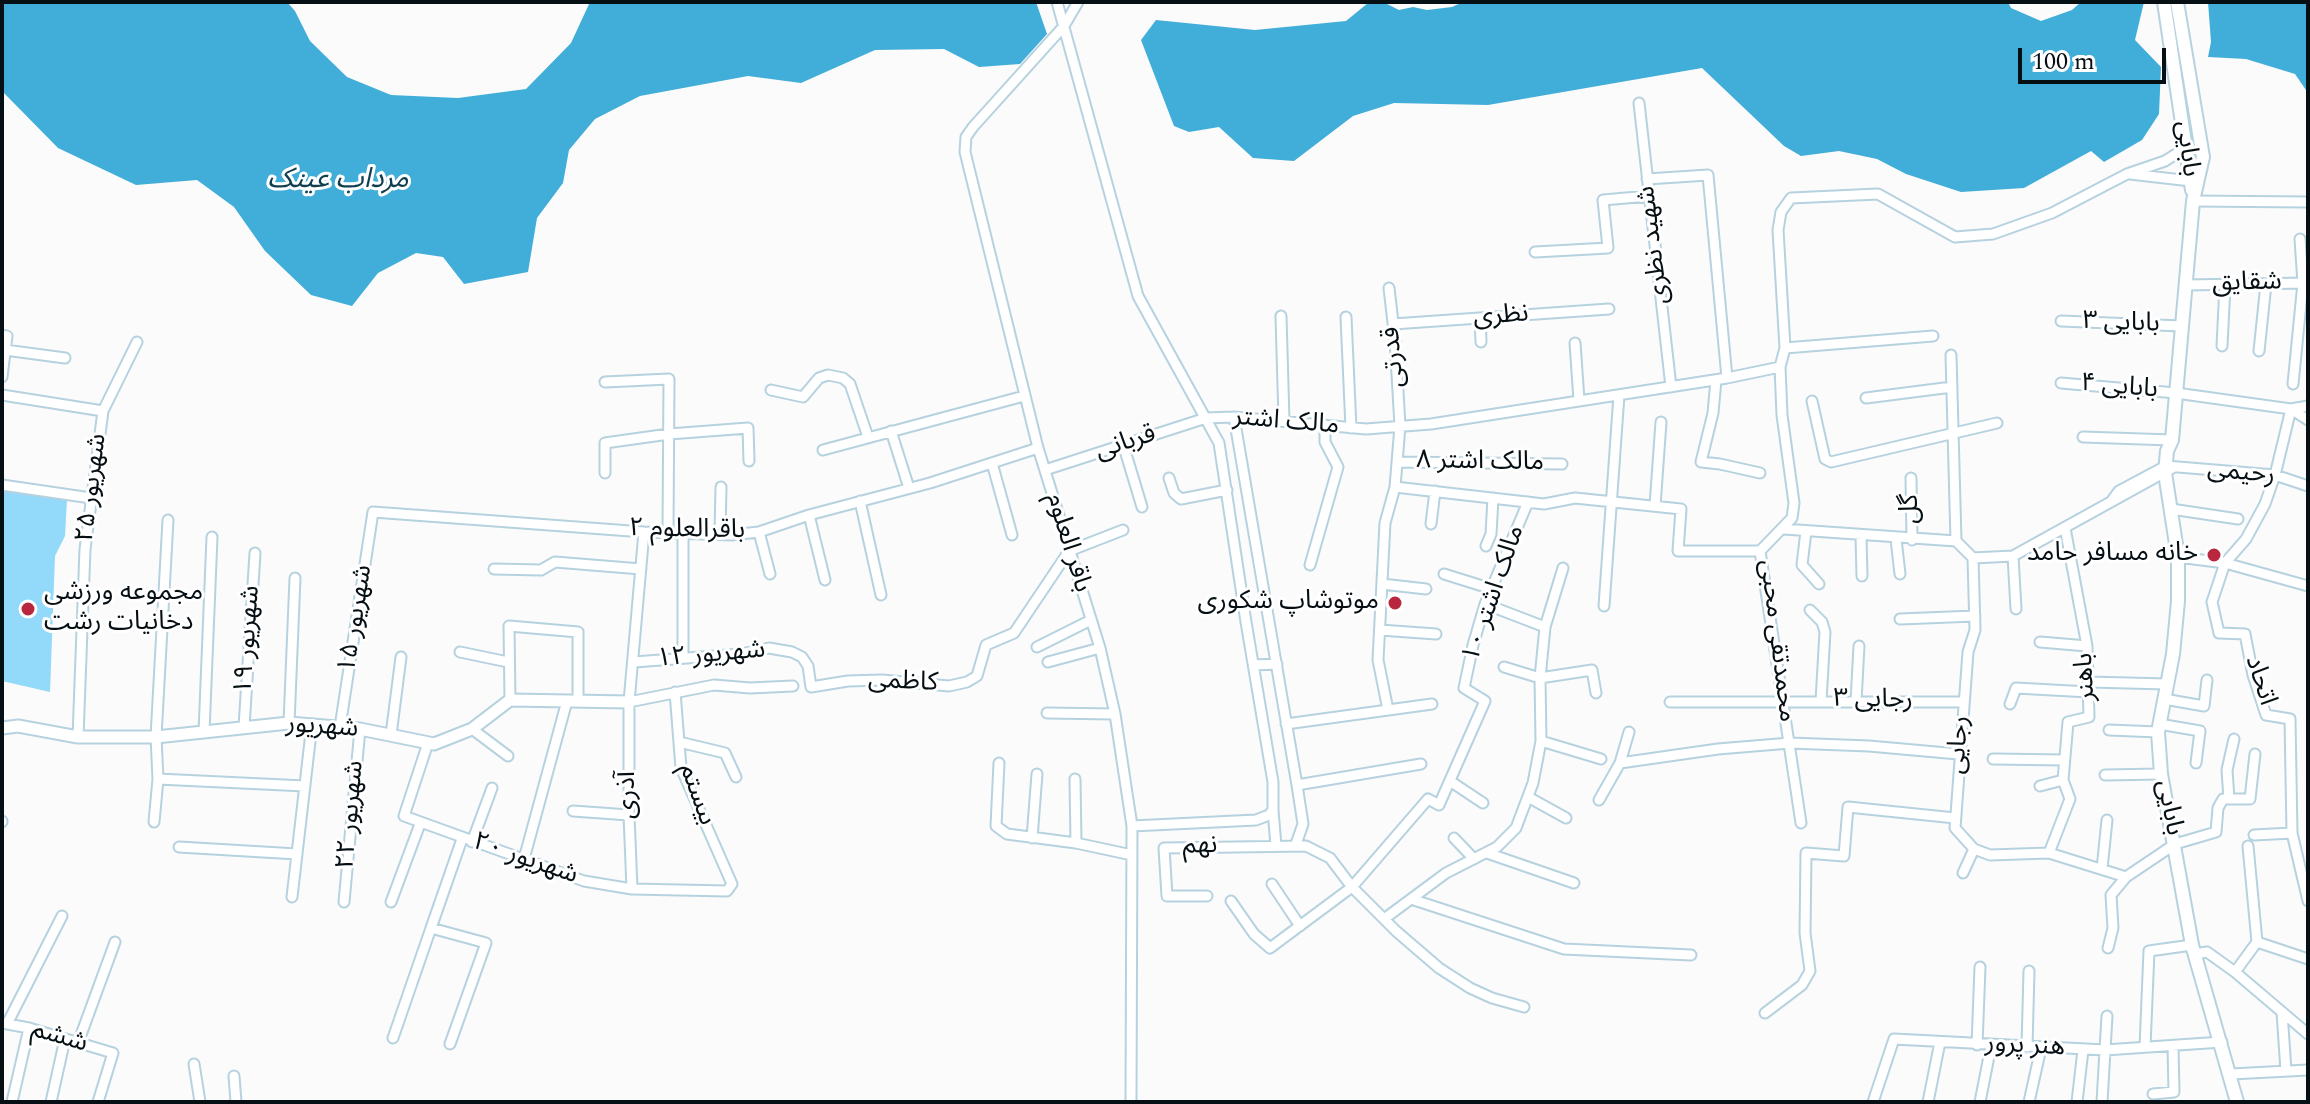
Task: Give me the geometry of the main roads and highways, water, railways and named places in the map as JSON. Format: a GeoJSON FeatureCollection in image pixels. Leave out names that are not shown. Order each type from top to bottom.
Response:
{"type":"FeatureCollection","features":[{"type":"Feature","properties":{"kind":"main road","name":"بابایی"},"geometry":{"type":"LineString","coordinates":[[2164,2],[2193,201]]}},
{"type":"Feature","properties":{"kind":"main road","name":"بابایی"},"geometry":{"type":"LineString","coordinates":[[2177,2],[2203,157],[2193,201],[2172,440],[2167,451],[2168,500],[2178,557],[2178,601],[2173,654],[2159,728],[2161,774],[2194,950],[2237,1102]]}},
{"type":"Feature","properties":{"kind":"water","name":"مرداب عینک"},"geometry":{"type":"Polygon","coordinates":[[[2,2],[287,2],[310,41],[347,77],[391,95],[458,98],[526,89],[571,43],[590,2],[1036,2],[1047,34],[1020,64],[979,67],[944,49],[875,50],[801,83],[748,76],[640,96],[595,119],[569,150],[563,183],[537,218],[528,272],[464,284],[443,257],[416,253],[378,273],[352,306],[311,295],[265,251],[234,207],[197,180],[136,185],[58,148],[2,91],[2,2]]]}},
{"type":"Feature","properties":{"kind":"water"},"geometry":{"type":"Polygon","coordinates":[[[1463,2],[2008,2],[2011,8],[2041,21],[2072,10],[2081,2],[2144,2],[2135,40],[2161,67],[2159,114],[2142,140],[2104,162],[2091,151],[2024,188],[1961,192],[1906,174],[1877,159],[1839,151],[1801,156],[1784,146],[1702,68],[1488,105],[1394,103],[1353,116],[1294,161],[1253,158],[1219,127],[1189,132],[1174,126],[1141,40],[1156,20],[1255,30],[1346,21],[1368,3],[1387,4],[1399,10],[1413,7],[1427,10],[1452,7],[1463,2]]]}},
{"type":"Feature","properties":{"kind":"water"},"geometry":{"type":"Polygon","coordinates":[[[2208,2],[2308,2],[2308,93],[2295,74],[2246,59],[2208,57],[2211,42],[2208,2]]]}},
{"type":"Feature","properties":{"kind":"place","name":"خانه مسافر حامد"},"geometry":{"type":"Point","coordinates":[2214,555]}},
{"type":"Feature","properties":{"kind":"place","name":"موتوشاپ شکوری"},"geometry":{"type":"Point","coordinates":[1395,603]}},
{"type":"Feature","properties":{"kind":"place","name":"مجموعه ورزشی دخانیات رشت"},"geometry":{"type":"Point","coordinates":[28,609]}}]}
